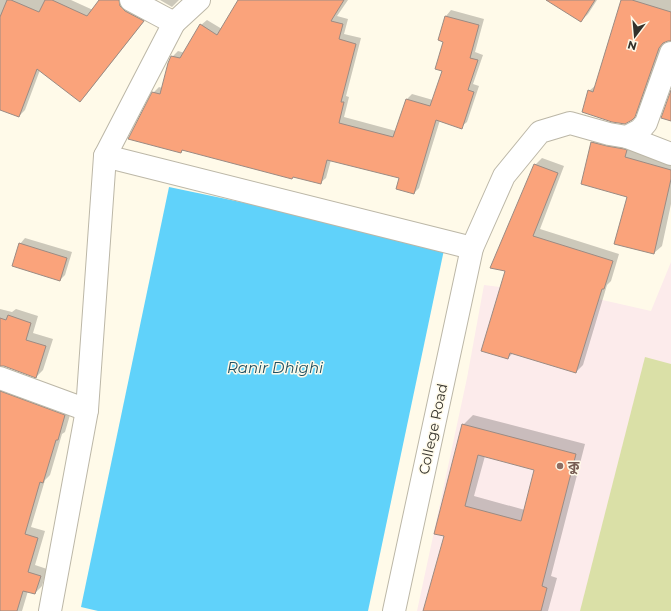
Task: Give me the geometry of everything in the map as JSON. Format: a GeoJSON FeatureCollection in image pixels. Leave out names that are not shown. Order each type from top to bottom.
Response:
{"type":"FeatureCollection","features":[{"type":"Feature","properties":{"kind":"street"},"geometry":{"type":"LineString","coordinates":[[131,0],[174,22]]}},
{"type":"Feature","properties":{"kind":"street"},"geometry":{"type":"LineString","coordinates":[[50,611],[87,410],[105,156],[174,22],[199,0]]}},
{"type":"Feature","properties":{"kind":"street"},"geometry":{"type":"LineString","coordinates":[[627,137],[640,130],[646,123],[671,53]]}},
{"type":"Feature","properties":{"kind":"street","name":"College Road"},"geometry":{"type":"LineString","coordinates":[[394,611],[472,248],[504,176],[540,132],[570,123],[608,134],[627,137],[671,154]]}},
{"type":"Feature","properties":{"kind":"street"},"geometry":{"type":"LineString","coordinates":[[105,156],[472,248]]}},
{"type":"Feature","properties":{"kind":"street"},"geometry":{"type":"LineString","coordinates":[[0,378],[87,410]]}},
{"type":"Feature","properties":{"kind":"shaded area","name":"কু"},"geometry":{"type":"Polygon","coordinates":[[[671,262],[671,611],[417,611],[467,378],[484,285],[598,299],[651,311],[671,262]]]}},
{"type":"Feature","properties":{"kind":"green space"},"geometry":{"type":"Polygon","coordinates":[[[645,357],[671,364],[671,611],[580,611],[645,357]]]}},
{"type":"Feature","properties":{"kind":"water","name":"Ranir Dhighi"},"geometry":{"type":"Polygon","coordinates":[[[169,187],[445,245],[368,611],[98,611],[81,607],[169,187]]]}},
{"type":"Feature","properties":{"kind":"building"},"geometry":{"type":"Polygon","coordinates":[[[7,0],[11,0],[39,12],[45,0],[52,0],[87,16],[99,0],[119,0],[120,6],[125,11],[144,21],[80,102],[37,69],[19,117],[0,110],[0,17],[7,0]]]}},
{"type":"Feature","properties":{"kind":"building"},"geometry":{"type":"Polygon","coordinates":[[[238,0],[344,0],[331,21],[343,24],[339,39],[356,44],[341,102],[344,102],[339,123],[393,137],[406,99],[430,106],[442,71],[435,69],[443,42],[438,40],[445,16],[479,25],[470,58],[478,60],[468,90],[474,92],[462,129],[436,120],[414,194],[396,189],[399,178],[327,160],[321,184],[293,177],[292,179],[182,150],[181,153],[128,139],[152,92],[160,94],[171,56],[180,58],[200,24],[217,35],[238,0]]]}},
{"type":"Feature","properties":{"kind":"building"},"geometry":{"type":"Polygon","coordinates":[[[546,0],[595,0],[581,22],[546,0]]]}},
{"type":"Feature","properties":{"kind":"building"},"geometry":{"type":"Polygon","coordinates":[[[621,0],[632,0],[671,12],[671,41],[663,43],[659,48],[635,117],[625,124],[612,122],[582,112],[588,90],[593,92],[621,0]]]}},
{"type":"Feature","properties":{"kind":"building"},"geometry":{"type":"Polygon","coordinates":[[[671,90],[671,121],[661,118],[671,90]]]}},
{"type":"Feature","properties":{"kind":"building"},"geometry":{"type":"Polygon","coordinates":[[[591,142],[627,150],[625,157],[671,170],[671,179],[654,254],[614,244],[627,197],[581,184],[591,142]]]}},
{"type":"Feature","properties":{"kind":"building"},"geometry":{"type":"Polygon","coordinates":[[[534,164],[558,173],[533,236],[613,261],[604,289],[602,289],[576,373],[510,353],[508,359],[481,351],[505,271],[490,268],[534,164]]]}},
{"type":"Feature","properties":{"kind":"building"},"geometry":{"type":"Polygon","coordinates":[[[19,243],[67,258],[60,281],[12,266],[19,243]]]}},
{"type":"Feature","properties":{"kind":"building"},"geometry":{"type":"Polygon","coordinates":[[[8,315],[31,323],[26,340],[46,346],[36,378],[4,366],[0,366],[0,318],[6,320],[8,315]]]}},
{"type":"Feature","properties":{"kind":"building"},"geometry":{"type":"Polygon","coordinates":[[[0,391],[65,415],[43,483],[40,482],[25,534],[38,538],[28,572],[41,576],[35,594],[23,591],[17,611],[0,611],[0,391]]]}},
{"type":"Feature","properties":{"kind":"building"},"geometry":{"type":"Polygon","coordinates":[[[462,424],[576,454],[542,586],[547,588],[541,611],[423,611],[444,536],[434,534],[462,424]],[[478,455],[465,506],[521,521],[534,470],[478,455]]]}},
{"type":"Feature","properties":{"kind":"place","name":"কু"},"geometry":{"type":"Point","coordinates":[560,466]}}]}
